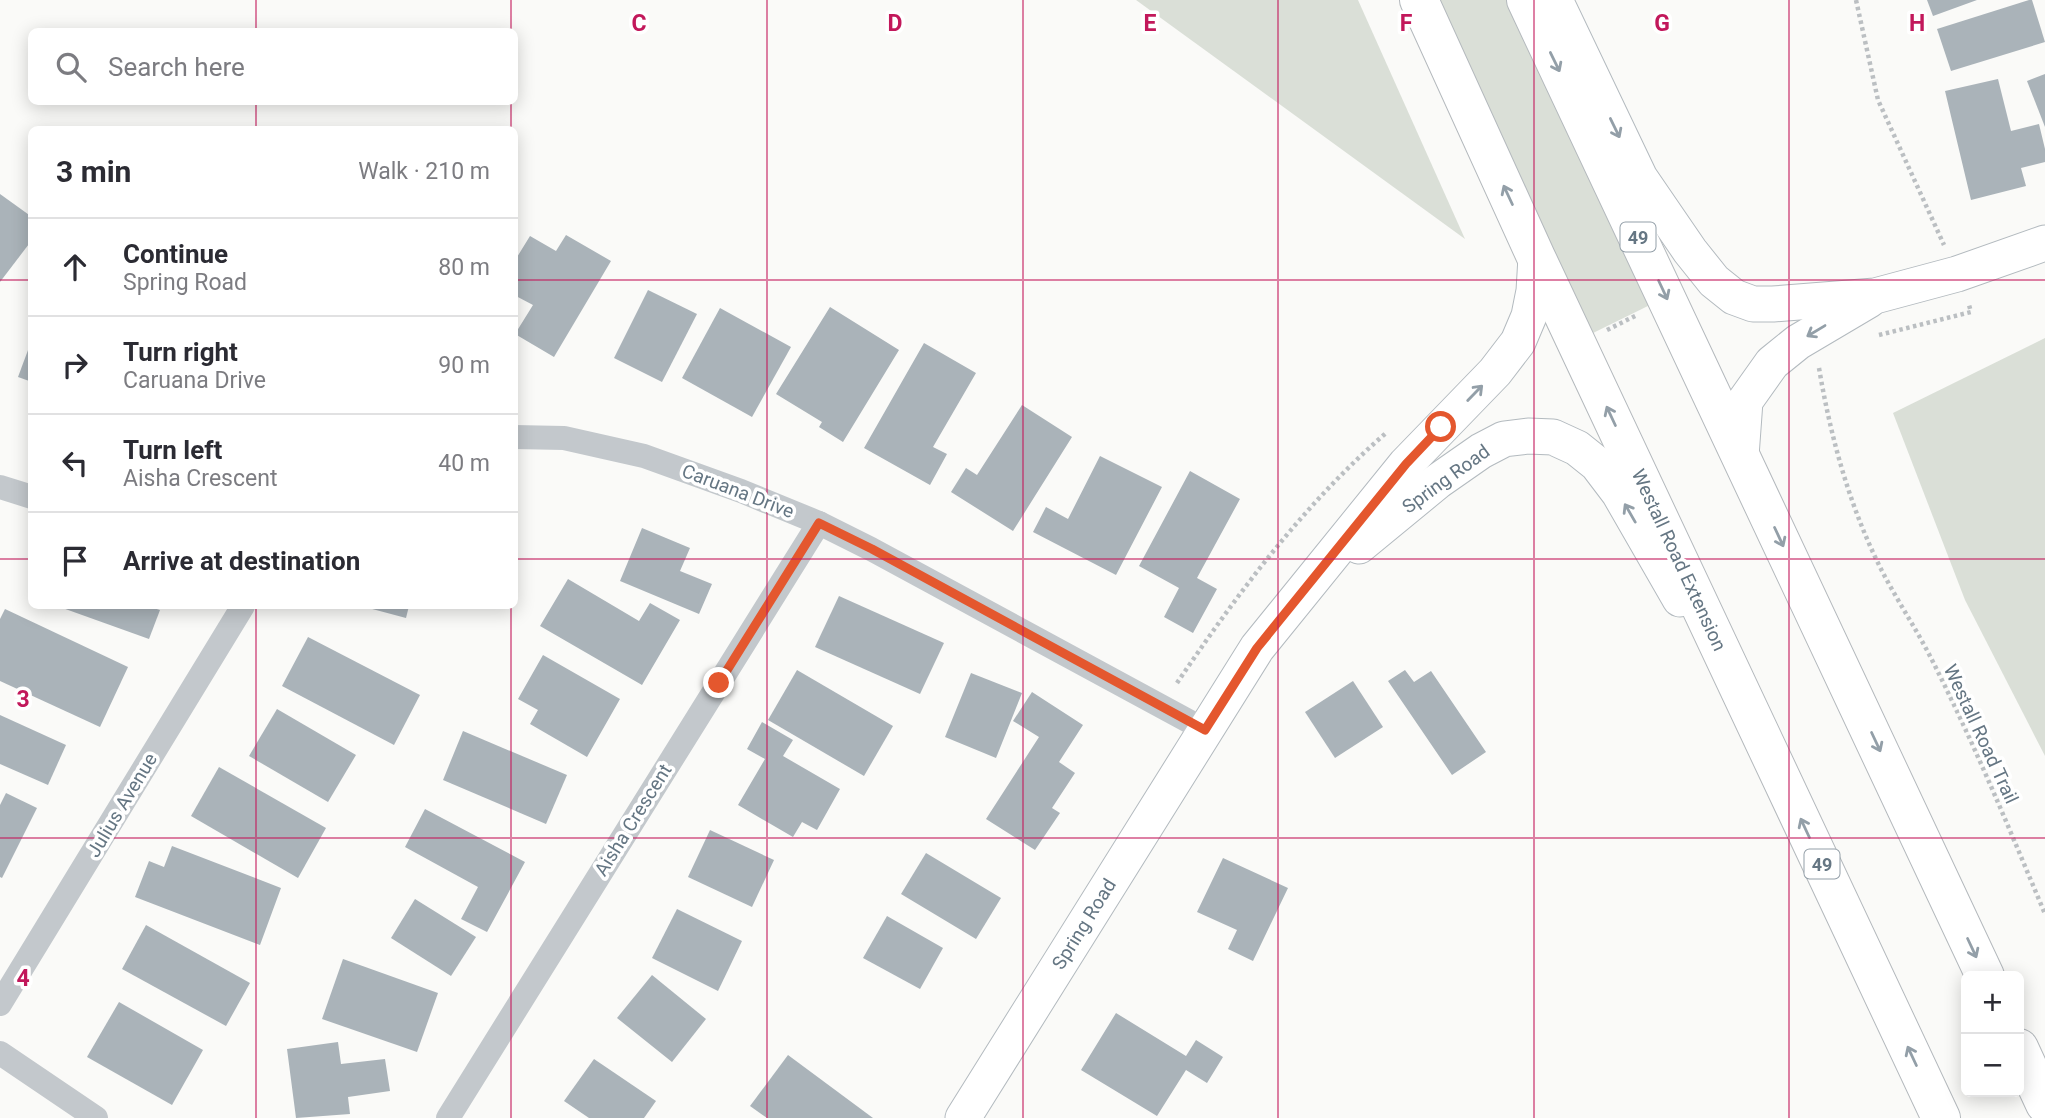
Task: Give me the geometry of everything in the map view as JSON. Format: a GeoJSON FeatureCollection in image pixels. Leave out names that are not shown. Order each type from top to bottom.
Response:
{"type":"FeatureCollection","features":[{"type":"Feature","properties":{"kind":"highway","name":"Westall Road Extension"},"geometry":{"type":"LineString","coordinates":[[1419,0],[1536,257],[1941,1118]]}},
{"type":"Feature","properties":{"kind":"highway","name":"49"},"geometry":{"type":"LineString","coordinates":[[1526,0],[1983,971]]}},
{"type":"Feature","properties":{"kind":"highway"},"geometry":{"type":"LineString","coordinates":[[2024,1059],[2045,1104]]}},
{"type":"Feature","properties":{"kind":"main road"},"geometry":{"type":"LineString","coordinates":[[1555,0],[1640,177],[1690,251],[1714,281],[1734,297],[1753,304],[1773,304],[1875,296],[1957,274],[2045,243]]}},
{"type":"Feature","properties":{"kind":"main road","name":"Spring Road"},"geometry":{"type":"LineString","coordinates":[[963,1118],[1257,648],[1406,464],[1495,372],[1518,342],[1529,316],[1536,257]]}},
{"type":"Feature","properties":{"kind":"main road"},"geometry":{"type":"LineString","coordinates":[[1741,456],[1745,401],[1772,363],[1798,342],[1875,296]]}},
{"type":"Feature","properties":{"kind":"main road","name":"Spring Road"},"geometry":{"type":"LineString","coordinates":[[1301,592],[1438,481],[1481,451],[1504,439],[1553,437],[1577,448],[1597,464],[1619,493],[1775,762]]}},
{"type":"Feature","properties":{"kind":"street","name":"Caruana Drive"},"geometry":{"type":"LineString","coordinates":[[518,437],[564,438],[644,456],[819,523],[872,549],[1205,730]]}},
{"type":"Feature","properties":{"kind":"street"},"geometry":{"type":"LineString","coordinates":[[0,487],[28,496]]}},
{"type":"Feature","properties":{"kind":"street","name":"Aisha Crescent"},"geometry":{"type":"LineString","coordinates":[[448,1118],[819,523]]}},
{"type":"Feature","properties":{"kind":"street","name":"Julius Avenue"},"geometry":{"type":"LineString","coordinates":[[0,1004],[241,609]]}},
{"type":"Feature","properties":{"kind":"street"},"geometry":{"type":"LineString","coordinates":[[0,1053],[96,1118]]}},
{"type":"Feature","properties":{"kind":"path","name":"Westall Road Trail"},"geometry":{"type":"LineString","coordinates":[[1882,570],[1937,670],[1981,762],[2045,914]]}},
{"type":"Feature","properties":{"kind":"shaded area"},"geometry":{"type":"Polygon","coordinates":[[[1136,0],[1358,0],[1465,239],[1136,0]]]}},
{"type":"Feature","properties":{"kind":"shaded area"},"geometry":{"type":"Polygon","coordinates":[[[1437,0],[1509,0],[1652,304],[1591,334],[1437,0]]]}},
{"type":"Feature","properties":{"kind":"shaded area"},"geometry":{"type":"Polygon","coordinates":[[[2045,338],[2045,756],[1965,600],[1893,413],[2045,338]]]}},
{"type":"Feature","properties":{"kind":"building"},"geometry":{"type":"Polygon","coordinates":[[[1927,0],[1977,0],[1933,16],[1927,0]]]}},
{"type":"Feature","properties":{"kind":"building"},"geometry":{"type":"Polygon","coordinates":[[[2032,0],[2045,42],[1951,71],[1937,29],[2032,0]]]}},
{"type":"Feature","properties":{"kind":"building"},"geometry":{"type":"Polygon","coordinates":[[[2045,74],[2045,127],[2027,81],[2045,74]]]}},
{"type":"Feature","properties":{"kind":"building"},"geometry":{"type":"Polygon","coordinates":[[[1998,79],[2011,131],[2039,124],[2045,162],[2021,168],[2026,186],[1971,200],[1945,91],[1998,79]]]}},
{"type":"Feature","properties":{"kind":"building"},"geometry":{"type":"Polygon","coordinates":[[[0,194],[28,214],[28,245],[0,282],[0,194]]]}},
{"type":"Feature","properties":{"kind":"building"},"geometry":{"type":"Polygon","coordinates":[[[566,235],[611,261],[554,357],[518,336],[518,329],[533,305],[518,297],[518,256],[530,236],[556,251],[566,235]]]}},
{"type":"Feature","properties":{"kind":"building"},"geometry":{"type":"Polygon","coordinates":[[[648,290],[697,314],[662,382],[614,358],[648,290]]]}},
{"type":"Feature","properties":{"kind":"building"},"geometry":{"type":"Polygon","coordinates":[[[830,307],[899,350],[843,442],[819,427],[822,422],[776,394],[830,307]]]}},
{"type":"Feature","properties":{"kind":"building"},"geometry":{"type":"Polygon","coordinates":[[[720,308],[791,347],[752,417],[682,378],[720,308]]]}},
{"type":"Feature","properties":{"kind":"building"},"geometry":{"type":"Polygon","coordinates":[[[924,343],[976,373],[933,447],[947,454],[930,485],[864,448],[924,343]]]}},
{"type":"Feature","properties":{"kind":"building"},"geometry":{"type":"Polygon","coordinates":[[[28,350],[28,381],[18,377],[28,350]]]}},
{"type":"Feature","properties":{"kind":"building"},"geometry":{"type":"Polygon","coordinates":[[[1022,405],[1072,437],[1013,531],[951,492],[966,468],[977,475],[1022,405]]]}},
{"type":"Feature","properties":{"kind":"building"},"geometry":{"type":"Polygon","coordinates":[[[1100,456],[1162,487],[1116,575],[1033,532],[1046,507],[1068,519],[1100,456]]]}},
{"type":"Feature","properties":{"kind":"building"},"geometry":{"type":"Polygon","coordinates":[[[1190,471],[1240,499],[1197,578],[1217,589],[1193,633],[1164,617],[1179,588],[1139,566],[1190,471]]]}},
{"type":"Feature","properties":{"kind":"building"},"geometry":{"type":"Polygon","coordinates":[[[642,528],[690,548],[680,571],[712,584],[699,614],[620,581],[642,528]]]}},
{"type":"Feature","properties":{"kind":"building"},"geometry":{"type":"Polygon","coordinates":[[[568,579],[639,621],[650,603],[680,620],[642,685],[540,626],[568,579]]]}},
{"type":"Feature","properties":{"kind":"building"},"geometry":{"type":"Polygon","coordinates":[[[839,596],[944,643],[920,694],[815,647],[839,596]]]}},
{"type":"Feature","properties":{"kind":"building"},"geometry":{"type":"Polygon","coordinates":[[[5,609],[128,667],[100,727],[0,681],[0,619],[5,609]]]}},
{"type":"Feature","properties":{"kind":"building"},"geometry":{"type":"Polygon","coordinates":[[[65,609],[160,610],[149,639],[65,609]]]}},
{"type":"Feature","properties":{"kind":"building"},"geometry":{"type":"Polygon","coordinates":[[[372,609],[408,609],[406,618],[372,609]]]}},
{"type":"Feature","properties":{"kind":"building"},"geometry":{"type":"Polygon","coordinates":[[[308,637],[420,695],[394,745],[282,686],[308,637]]]}},
{"type":"Feature","properties":{"kind":"building"},"geometry":{"type":"Polygon","coordinates":[[[543,655],[620,699],[587,757],[530,724],[538,710],[518,699],[543,655]]]}},
{"type":"Feature","properties":{"kind":"building"},"geometry":{"type":"Polygon","coordinates":[[[797,670],[893,726],[864,776],[768,720],[797,670]]]}},
{"type":"Feature","properties":{"kind":"building"},"geometry":{"type":"Polygon","coordinates":[[[1405,670],[1414,682],[1431,671],[1486,752],[1452,775],[1388,681],[1405,670]]]}},
{"type":"Feature","properties":{"kind":"building"},"geometry":{"type":"Polygon","coordinates":[[[971,673],[1022,693],[996,758],[945,737],[971,673]]]}},
{"type":"Feature","properties":{"kind":"building"},"geometry":{"type":"Polygon","coordinates":[[[1353,681],[1383,727],[1335,758],[1305,712],[1353,681]]]}},
{"type":"Feature","properties":{"kind":"building"},"geometry":{"type":"Polygon","coordinates":[[[1032,692],[1083,725],[1059,762],[1075,773],[1052,808],[1060,813],[1035,850],[986,819],[1039,737],[1013,721],[1032,692]]]}},
{"type":"Feature","properties":{"kind":"building"},"geometry":{"type":"Polygon","coordinates":[[[277,709],[356,755],[328,802],[249,756],[277,709]]]}},
{"type":"Feature","properties":{"kind":"building"},"geometry":{"type":"Polygon","coordinates":[[[0,715],[66,745],[48,785],[0,764],[0,715]]]}},
{"type":"Feature","properties":{"kind":"building"},"geometry":{"type":"Polygon","coordinates":[[[762,722],[793,740],[783,756],[840,789],[817,830],[802,822],[793,837],[738,805],[765,759],[747,749],[762,722]]]}},
{"type":"Feature","properties":{"kind":"building"},"geometry":{"type":"Polygon","coordinates":[[[463,731],[567,775],[546,824],[443,780],[463,731]]]}},
{"type":"Feature","properties":{"kind":"building"},"geometry":{"type":"Polygon","coordinates":[[[219,767],[326,828],[298,878],[191,816],[219,767]]]}},
{"type":"Feature","properties":{"kind":"building"},"geometry":{"type":"Polygon","coordinates":[[[6,793],[37,808],[2,878],[0,805],[6,793]]]}},
{"type":"Feature","properties":{"kind":"building"},"geometry":{"type":"Polygon","coordinates":[[[425,809],[525,862],[487,932],[461,919],[478,887],[405,847],[425,809]]]}},
{"type":"Feature","properties":{"kind":"building"},"geometry":{"type":"Polygon","coordinates":[[[710,830],[774,860],[752,907],[688,877],[710,830]]]}},
{"type":"Feature","properties":{"kind":"building"},"geometry":{"type":"Polygon","coordinates":[[[172,846],[281,888],[260,945],[135,897],[149,861],[164,867],[172,846]]]}},
{"type":"Feature","properties":{"kind":"building"},"geometry":{"type":"Polygon","coordinates":[[[926,853],[1001,898],[976,939],[901,894],[926,853]]]}},
{"type":"Feature","properties":{"kind":"building"},"geometry":{"type":"Polygon","coordinates":[[[1223,858],[1288,888],[1253,961],[1228,949],[1237,930],[1197,912],[1223,858]]]}},
{"type":"Feature","properties":{"kind":"building"},"geometry":{"type":"Polygon","coordinates":[[[415,899],[476,937],[451,976],[391,938],[415,899]]]}},
{"type":"Feature","properties":{"kind":"building"},"geometry":{"type":"Polygon","coordinates":[[[677,909],[742,941],[718,991],[652,958],[677,909]]]}},
{"type":"Feature","properties":{"kind":"building"},"geometry":{"type":"Polygon","coordinates":[[[887,916],[943,948],[920,989],[863,958],[887,916]]]}},
{"type":"Feature","properties":{"kind":"building"},"geometry":{"type":"Polygon","coordinates":[[[146,925],[250,983],[226,1026],[122,969],[146,925]]]}},
{"type":"Feature","properties":{"kind":"building"},"geometry":{"type":"Polygon","coordinates":[[[343,959],[438,993],[417,1052],[322,1019],[343,959]]]}},
{"type":"Feature","properties":{"kind":"building"},"geometry":{"type":"Polygon","coordinates":[[[652,975],[706,1019],[672,1062],[617,1018],[652,975]]]}},
{"type":"Feature","properties":{"kind":"building"},"geometry":{"type":"Polygon","coordinates":[[[119,1002],[203,1050],[172,1105],[87,1057],[119,1002]]]}},
{"type":"Feature","properties":{"kind":"building"},"geometry":{"type":"Polygon","coordinates":[[[1116,1013],[1186,1056],[1196,1040],[1223,1057],[1207,1083],[1186,1070],[1157,1116],[1081,1070],[1116,1013]]]}},
{"type":"Feature","properties":{"kind":"building"},"geometry":{"type":"Polygon","coordinates":[[[338,1042],[341,1064],[385,1059],[390,1091],[348,1097],[350,1114],[296,1118],[287,1049],[338,1042]]]}},
{"type":"Feature","properties":{"kind":"building"},"geometry":{"type":"Polygon","coordinates":[[[788,1055],[873,1118],[767,1118],[750,1106],[788,1055]]]}},
{"type":"Feature","properties":{"kind":"building"},"geometry":{"type":"Polygon","coordinates":[[[594,1059],[656,1101],[644,1118],[589,1118],[564,1101],[594,1059]]]}},
{"type":"Feature","properties":{"kind":"route"},"geometry":{"type":"LineString","coordinates":[[719,683],[819,523],[872,549],[1205,730],[1257,648],[1406,464],[1441,427]]}}]}
